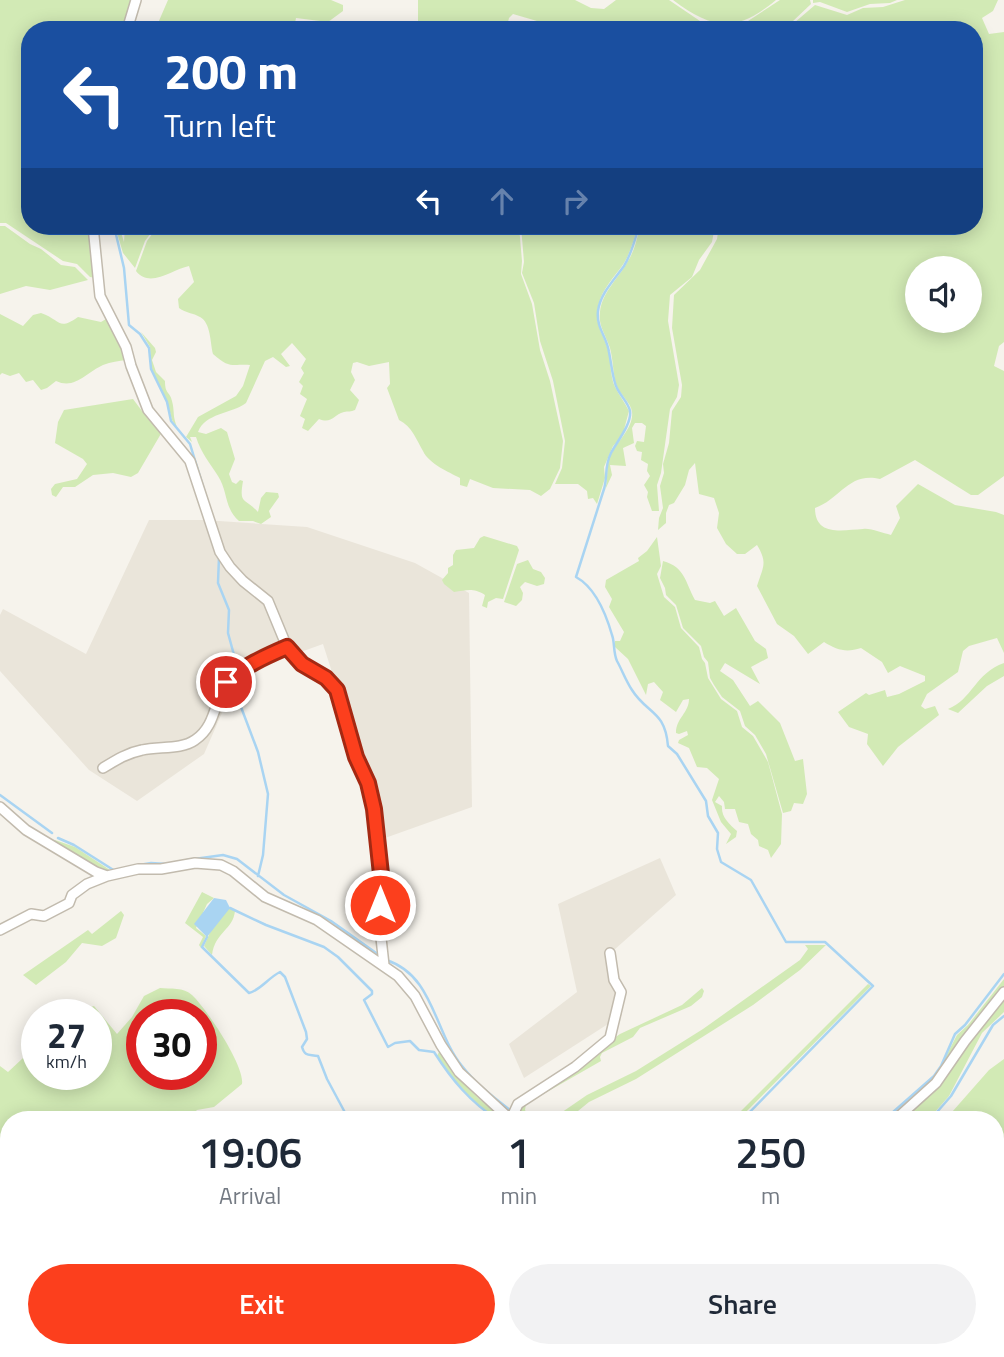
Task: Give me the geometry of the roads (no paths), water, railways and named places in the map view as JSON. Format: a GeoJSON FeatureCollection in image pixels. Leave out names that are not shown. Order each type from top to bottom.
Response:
{"type":"FeatureCollection","features":[{"type":"Feature","properties":{"kind":"street"},"geometry":{"type":"LineString","coordinates":[[130,21],[136,0]]}},
{"type":"Feature","properties":{"kind":"street"},"geometry":{"type":"LineString","coordinates":[[94,235],[100,296],[126,347],[148,410],[190,461],[220,552],[243,581],[268,601],[287,647],[302,664],[326,678],[337,690],[374,809],[380,862],[383,965]]}},
{"type":"Feature","properties":{"kind":"street"},"geometry":{"type":"LineString","coordinates":[[103,768],[132,752],[182,745],[195,740],[213,718],[226,682],[261,658],[287,647]]}},
{"type":"Feature","properties":{"kind":"street"},"geometry":{"type":"LineString","coordinates":[[0,807],[26,831],[79,863],[107,876]]}},
{"type":"Feature","properties":{"kind":"street"},"geometry":{"type":"LineString","coordinates":[[0,930],[31,914],[44,916],[69,903],[72,895],[87,884],[107,876],[138,869],[195,863],[221,865],[233,871],[265,897],[317,920],[398,976],[415,996],[458,1072],[501,1111]]}},
{"type":"Feature","properties":{"kind":"street"},"geometry":{"type":"LineString","coordinates":[[515,1111],[518,1104],[575,1067],[610,1038],[621,992],[614,980],[610,953]]}},
{"type":"Feature","properties":{"kind":"street"},"geometry":{"type":"LineString","coordinates":[[905,1111],[936,1083],[1004,992]]}},
{"type":"Feature","properties":{"kind":"water"},"geometry":{"type":"Polygon","coordinates":[[[214,898],[226,900],[230,908],[207,937],[194,924],[214,898]]]}},
{"type":"Feature","properties":{"kind":"waterway"},"geometry":{"type":"LineString","coordinates":[[116,235],[124,268],[129,325],[140,334],[149,348],[151,369],[167,402],[171,421],[190,444],[209,506]]}},
{"type":"Feature","properties":{"kind":"waterway"},"geometry":{"type":"LineString","coordinates":[[636,235],[627,261],[604,293],[598,311],[615,383],[629,407],[630,416],[609,458],[604,489],[576,577],[595,595],[603,610],[613,638],[616,658],[630,687],[659,719],[668,746],[677,754],[706,801],[708,816],[718,833],[717,849],[721,862],[751,880],[786,942],[825,942],[873,986],[751,1111]]}},
{"type":"Feature","properties":{"kind":"waterway"},"geometry":{"type":"LineString","coordinates":[[213,519],[221,542]]}},
{"type":"Feature","properties":{"kind":"waterway"},"geometry":{"type":"LineString","coordinates":[[219,557],[218,583],[229,610],[228,633],[237,666]]}},
{"type":"Feature","properties":{"kind":"waterway"},"geometry":{"type":"LineString","coordinates":[[240,675],[241,707],[258,752],[268,794],[263,855],[258,876]]}},
{"type":"Feature","properties":{"kind":"waterway"},"geometry":{"type":"LineString","coordinates":[[0,795],[52,833]]}},
{"type":"Feature","properties":{"kind":"waterway"},"geometry":{"type":"LineString","coordinates":[[58,838],[115,871]]}},
{"type":"Feature","properties":{"kind":"waterway"},"geometry":{"type":"LineString","coordinates":[[187,860],[223,855],[237,859],[284,895],[331,921],[379,955]]}},
{"type":"Feature","properties":{"kind":"waterway"},"geometry":{"type":"LineString","coordinates":[[139,865],[167,864]]}},
{"type":"Feature","properties":{"kind":"waterway"},"geometry":{"type":"LineString","coordinates":[[230,908],[324,947],[338,957],[372,991],[364,1000],[388,1047],[410,1041],[419,1050],[434,1052],[462,1090],[486,1111]]}},
{"type":"Feature","properties":{"kind":"waterway"},"geometry":{"type":"LineString","coordinates":[[207,937],[202,947],[249,993],[280,972],[285,977],[306,1032],[307,1039],[303,1050],[318,1056],[344,1111]]}},
{"type":"Feature","properties":{"kind":"waterway"},"geometry":{"type":"LineString","coordinates":[[386,960],[402,967],[414,978],[424,991],[462,1066],[478,1084],[510,1110]]}},
{"type":"Feature","properties":{"kind":"waterway"},"geometry":{"type":"LineString","coordinates":[[894,1111],[934,1076],[955,1034],[1004,974]]}},
{"type":"Feature","properties":{"kind":"waterway"},"geometry":{"type":"LineString","coordinates":[[938,1111],[951,1096],[993,1025],[1004,1016]]}}]}
